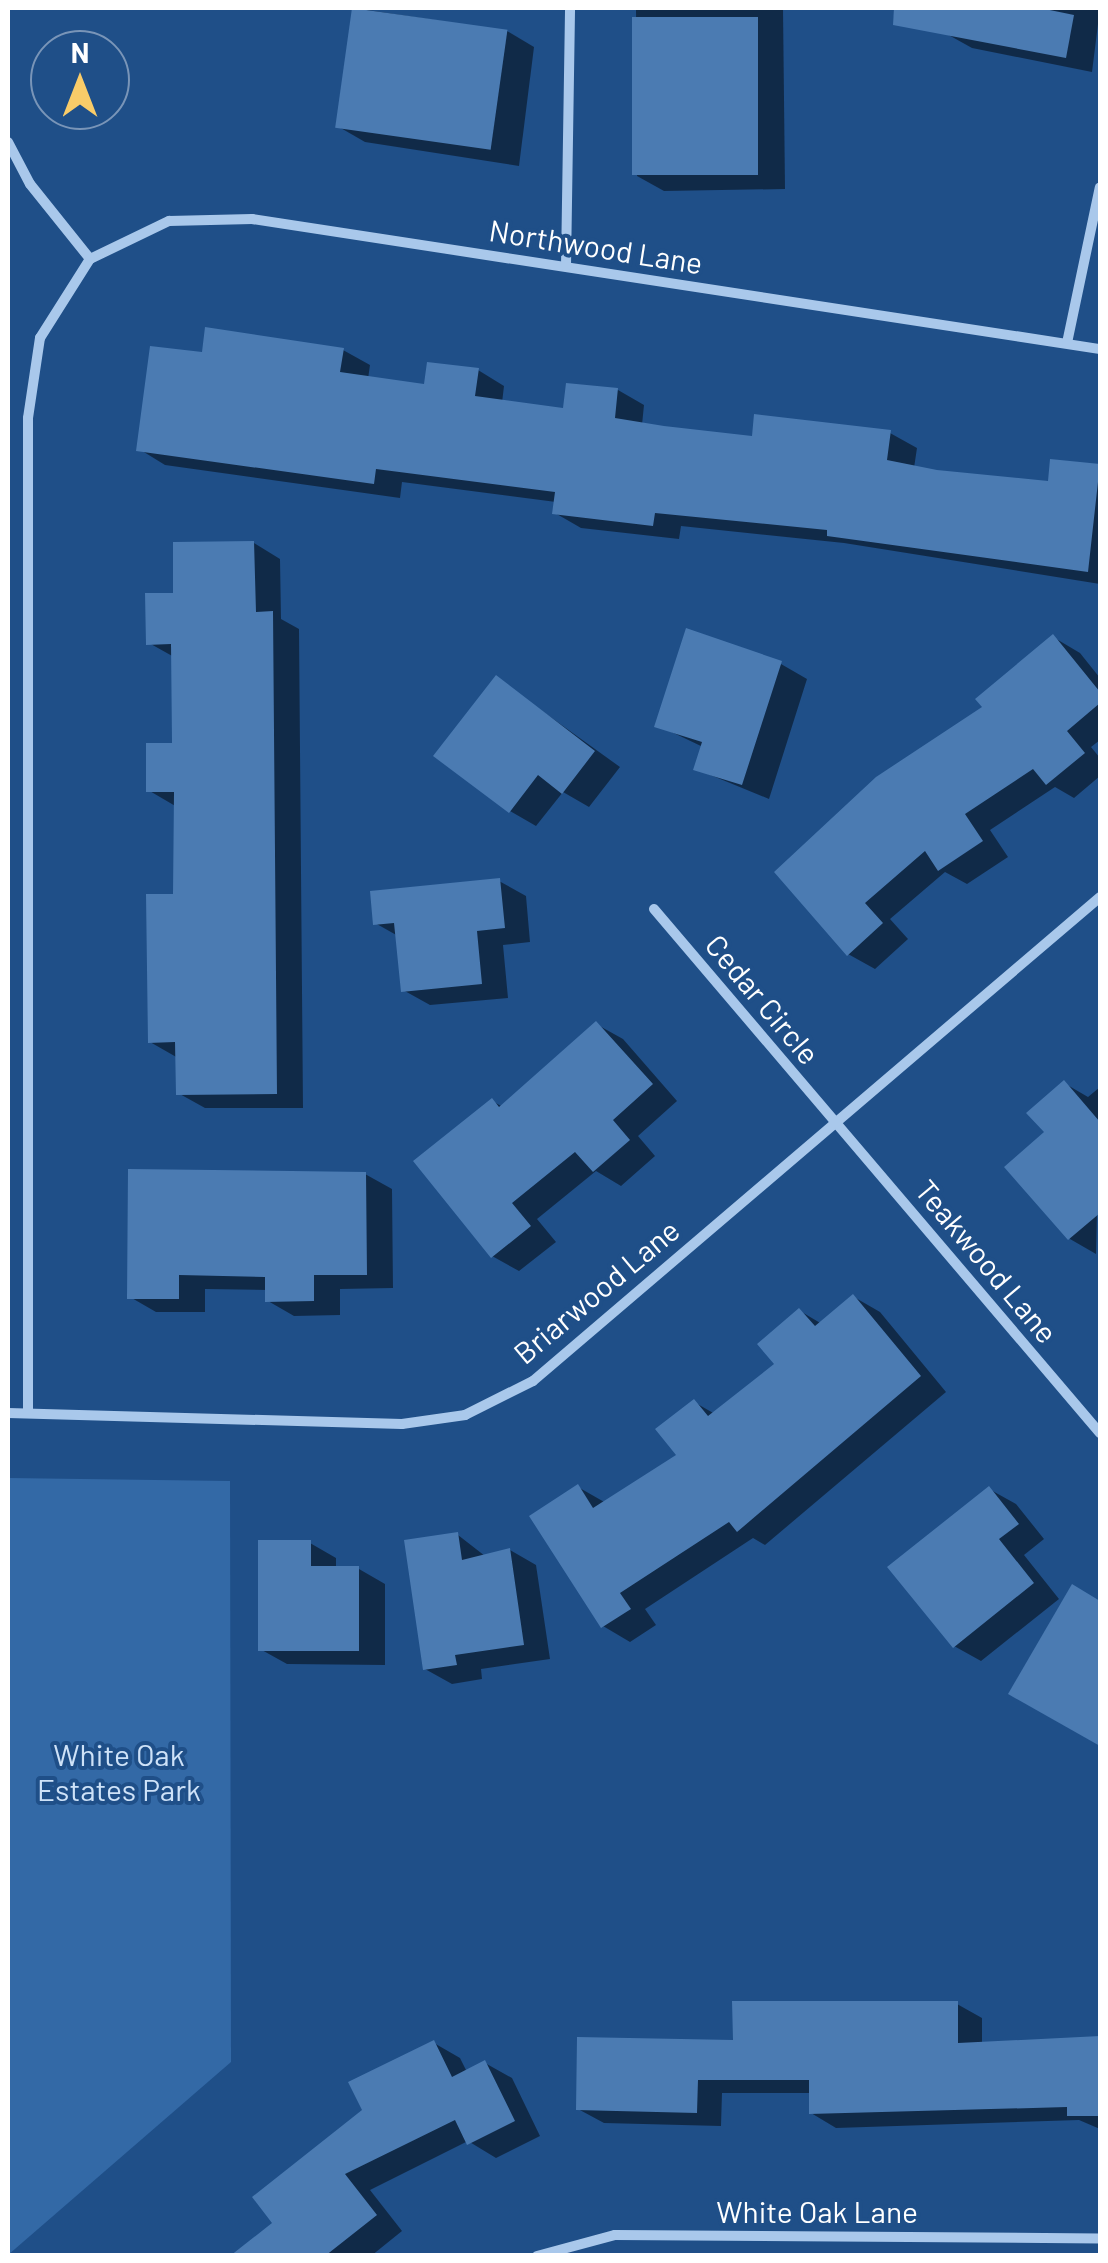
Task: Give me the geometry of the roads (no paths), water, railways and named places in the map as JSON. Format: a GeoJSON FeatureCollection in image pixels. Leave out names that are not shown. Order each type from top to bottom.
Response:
{"type":"FeatureCollection","features":[{"type":"Feature","properties":{"kind":"street"},"geometry":{"type":"LineString","coordinates":[[566,266],[570,8]]}},
{"type":"Feature","properties":{"kind":"street"},"geometry":{"type":"LineString","coordinates":[[8,142],[30,184],[90,259],[40,338],[28,418],[28,1412]]}},
{"type":"Feature","properties":{"kind":"street"},"geometry":{"type":"LineString","coordinates":[[1067,343],[1100,188]]}},
{"type":"Feature","properties":{"kind":"street","name":"Northwood Lane"},"geometry":{"type":"LineString","coordinates":[[90,259],[169,222],[252,218],[1100,349]]}},
{"type":"Feature","properties":{"kind":"street","name":"Briarwood Lane"},"geometry":{"type":"LineString","coordinates":[[8,1412],[402,1424],[465,1415],[533,1380],[1100,897]]}},
{"type":"Feature","properties":{"kind":"street","name":"Cedar Circle"},"geometry":{"type":"LineString","coordinates":[[654,909],[835,1122]]}},
{"type":"Feature","properties":{"kind":"street","name":"Teakwood Lane"},"geometry":{"type":"LineString","coordinates":[[835,1122],[1100,1434]]}},
{"type":"Feature","properties":{"kind":"street","name":"White Oak Lane"},"geometry":{"type":"LineString","coordinates":[[537,2256],[615,2235],[1100,2238]]}},
{"type":"Feature","properties":{"kind":"park label","name":"White Oak Estates Park"},"geometry":{"type":"Point","coordinates":[119,1771]}}]}
